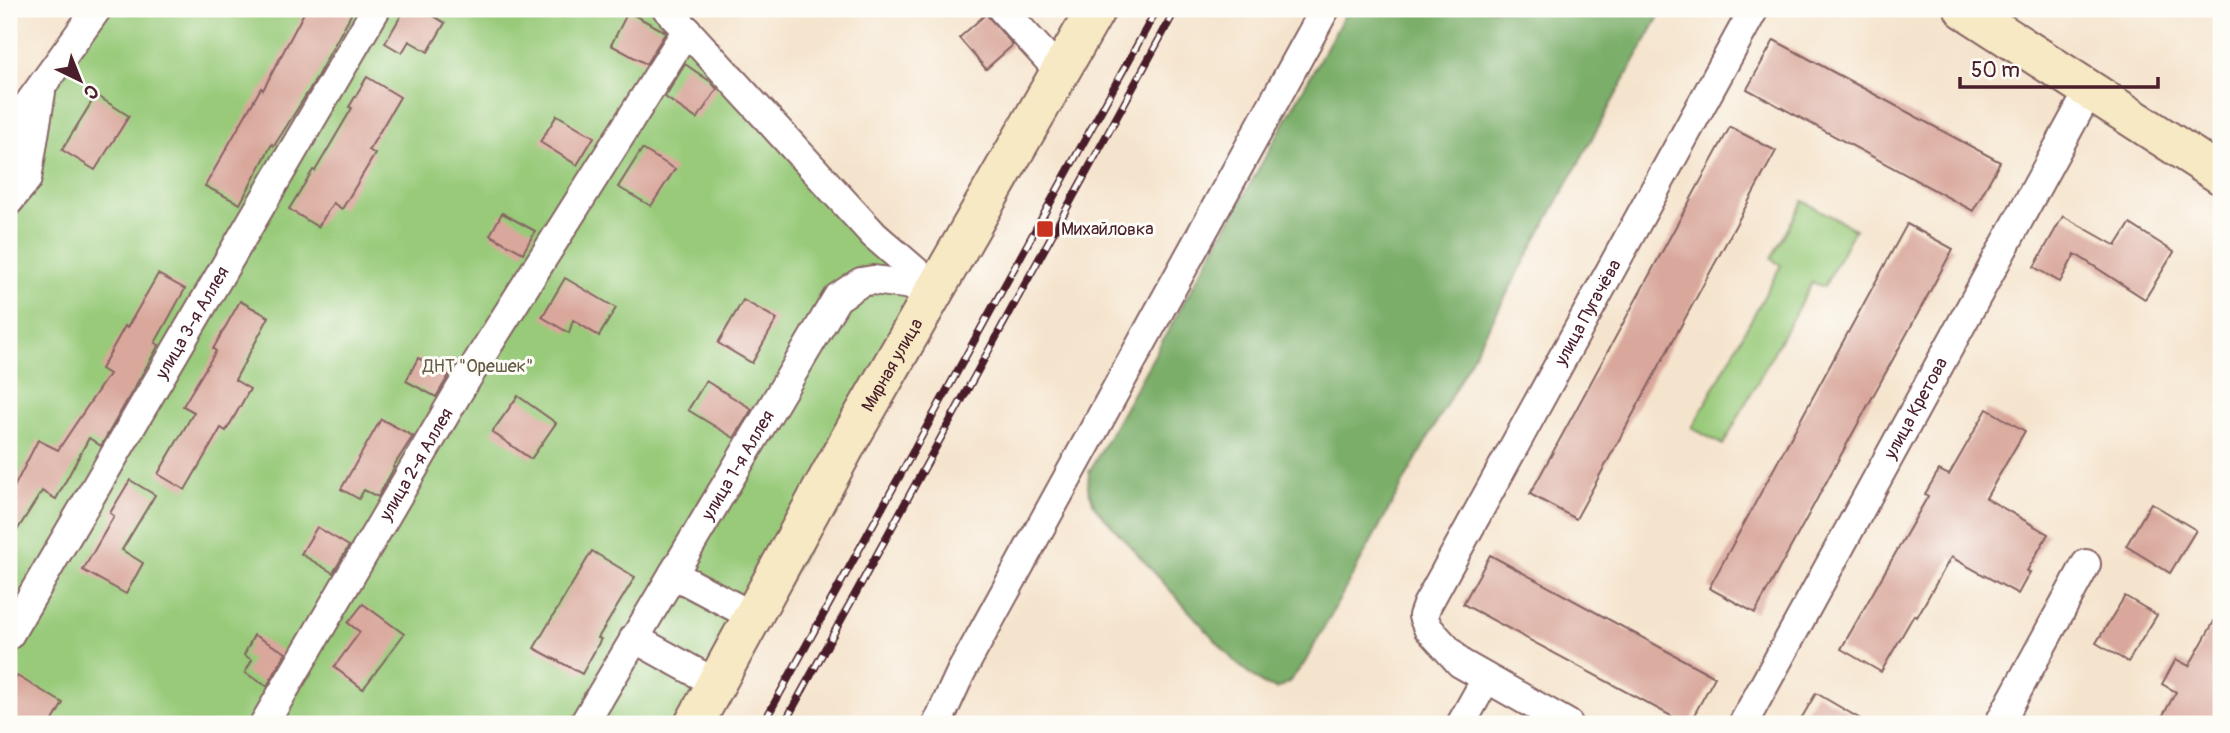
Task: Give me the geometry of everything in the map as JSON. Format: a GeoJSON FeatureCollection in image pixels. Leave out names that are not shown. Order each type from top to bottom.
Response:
{"type":"FeatureCollection","features":[{"type":"Feature","properties":{"kind":"street"},"geometry":{"type":"LineString","coordinates":[[9,131],[97,9]]}},
{"type":"Feature","properties":{"kind":"street","name":"улица 3-я Аллея"},"geometry":{"type":"LineString","coordinates":[[9,635],[376,9]]}},
{"type":"Feature","properties":{"kind":"street"},"geometry":{"type":"LineString","coordinates":[[667,9],[874,235],[936,288]]}},
{"type":"Feature","properties":{"kind":"street"},"geometry":{"type":"LineString","coordinates":[[1002,9],[1060,72]]}},
{"type":"Feature","properties":{"kind":"street","name":"Мирная улица"},"geometry":{"type":"LineString","coordinates":[[694,724],[849,440],[1096,9]]}},
{"type":"Feature","properties":{"kind":"street"},"geometry":{"type":"LineString","coordinates":[[937,724],[961,671],[1325,9]]}},
{"type":"Feature","properties":{"kind":"street","name":"улица Пугачёва"},"geometry":{"type":"LineString","coordinates":[[1486,679],[1453,657],[1428,628],[1423,616],[1427,605],[1754,9]]}},
{"type":"Feature","properties":{"kind":"street"},"geometry":{"type":"LineString","coordinates":[[1964,9],[2221,174]]}},
{"type":"Feature","properties":{"kind":"street","name":"улица 2-я Аллея"},"geometry":{"type":"LineString","coordinates":[[264,724],[459,391],[687,30]]}},
{"type":"Feature","properties":{"kind":"street"},"geometry":{"type":"LineString","coordinates":[[9,201],[27,178],[41,88]]}},
{"type":"Feature","properties":{"kind":"street","name":"улица Кретова"},"geometry":{"type":"LineString","coordinates":[[1743,724],[2089,91]]}},
{"type":"Feature","properties":{"kind":"street","name":"улица 1-я Аллея"},"geometry":{"type":"LineString","coordinates":[[584,724],[837,298],[861,282],[873,280],[936,288]]}},
{"type":"Feature","properties":{"kind":"street"},"geometry":{"type":"LineString","coordinates":[[1999,724],[2086,564]]}},
{"type":"Feature","properties":{"kind":"street"},"geometry":{"type":"LineString","coordinates":[[673,574],[754,617]]}},
{"type":"Feature","properties":{"kind":"street"},"geometry":{"type":"LineString","coordinates":[[634,638],[717,684]]}},
{"type":"Feature","properties":{"kind":"street"},"geometry":{"type":"LineString","coordinates":[[1461,724],[1486,679],[1568,724]]}},
{"type":"Feature","properties":{"kind":"green space","name":"ДНТ \"Орешек\""},"geometry":{"type":"Polygon","coordinates":[[[110,9],[668,9],[947,300],[708,724],[9,724],[9,147],[110,9]]]}},
{"type":"Feature","properties":{"kind":"green space"},"geometry":{"type":"Polygon","coordinates":[[[1348,9],[1663,9],[1304,664],[1288,683],[1277,689],[1263,684],[1236,663],[1095,507],[1088,488],[1089,472],[1348,9]]]}},
{"type":"Feature","properties":{"kind":"green space"},"geometry":{"type":"Polygon","coordinates":[[[1803,201],[1855,229],[1824,287],[1812,282],[1723,445],[1692,428],[1781,265],[1771,259],[1803,201]]]}},
{"type":"Feature","properties":{"kind":"building"},"geometry":{"type":"Polygon","coordinates":[[[306,9],[354,9],[313,84],[274,146],[272,144],[240,204],[205,186],[261,88],[263,90],[306,9]]]}},
{"type":"Feature","properties":{"kind":"building"},"geometry":{"type":"Polygon","coordinates":[[[405,9],[422,9],[445,23],[428,52],[409,41],[402,53],[385,43],[405,9]]]}},
{"type":"Feature","properties":{"kind":"building"},"geometry":{"type":"Polygon","coordinates":[[[628,12],[666,32],[646,64],[611,45],[628,12]]]}},
{"type":"Feature","properties":{"kind":"building"},"geometry":{"type":"Polygon","coordinates":[[[986,14],[1013,45],[986,69],[959,38],[986,14]]]}},
{"type":"Feature","properties":{"kind":"building"},"geometry":{"type":"Polygon","coordinates":[[[1774,40],[2000,162],[1973,211],[1747,89],[1774,40]]]}},
{"type":"Feature","properties":{"kind":"building"},"geometry":{"type":"Polygon","coordinates":[[[685,64],[717,89],[697,119],[665,97],[685,64]]]}},
{"type":"Feature","properties":{"kind":"building"},"geometry":{"type":"Polygon","coordinates":[[[367,77],[400,97],[369,150],[375,154],[342,209],[333,203],[318,227],[289,209],[313,170],[315,171],[367,77]]]}},
{"type":"Feature","properties":{"kind":"building"},"geometry":{"type":"Polygon","coordinates":[[[96,95],[129,116],[95,170],[62,150],[96,95]]]}},
{"type":"Feature","properties":{"kind":"building"},"geometry":{"type":"Polygon","coordinates":[[[557,115],[594,137],[577,165],[540,142],[557,115]]]}},
{"type":"Feature","properties":{"kind":"building"},"geometry":{"type":"Polygon","coordinates":[[[1730,127],[1776,151],[1576,519],[1530,494],[1730,127]]]}},
{"type":"Feature","properties":{"kind":"building"},"geometry":{"type":"Polygon","coordinates":[[[642,149],[675,169],[651,206],[618,187],[642,149]]]}},
{"type":"Feature","properties":{"kind":"building"},"geometry":{"type":"Polygon","coordinates":[[[502,213],[535,231],[523,253],[490,235],[502,213]]]}},
{"type":"Feature","properties":{"kind":"building"},"geometry":{"type":"Polygon","coordinates":[[[2063,216],[2116,246],[2130,224],[2174,252],[2145,299],[2075,254],[2060,282],[2034,267],[2063,216]]]}},
{"type":"Feature","properties":{"kind":"building"},"geometry":{"type":"Polygon","coordinates":[[[1907,224],[1953,249],[1755,613],[1709,588],[1907,224]]]}},
{"type":"Feature","properties":{"kind":"building"},"geometry":{"type":"Polygon","coordinates":[[[158,274],[185,289],[155,343],[159,345],[101,446],[89,438],[56,499],[42,491],[9,543],[9,497],[38,440],[58,450],[109,374],[101,369],[158,274]]]}},
{"type":"Feature","properties":{"kind":"building"},"geometry":{"type":"Polygon","coordinates":[[[565,278],[616,308],[599,336],[573,320],[569,333],[542,317],[565,278]]]}},
{"type":"Feature","properties":{"kind":"building"},"geometry":{"type":"Polygon","coordinates":[[[743,300],[777,319],[752,363],[718,343],[743,300]]]}},
{"type":"Feature","properties":{"kind":"building"},"geometry":{"type":"Polygon","coordinates":[[[240,301],[269,317],[235,380],[250,389],[226,431],[221,428],[185,490],[158,474],[194,412],[183,406],[216,351],[213,349],[240,301]]]}},
{"type":"Feature","properties":{"kind":"building"},"geometry":{"type":"Polygon","coordinates":[[[418,358],[449,375],[436,397],[406,381],[418,358]]]}},
{"type":"Feature","properties":{"kind":"building"},"geometry":{"type":"Polygon","coordinates":[[[706,381],[752,409],[734,438],[688,410],[706,381]]]}},
{"type":"Feature","properties":{"kind":"building"},"geometry":{"type":"Polygon","coordinates":[[[518,396],[556,423],[531,459],[492,432],[518,396]]]}},
{"type":"Feature","properties":{"kind":"building"},"geometry":{"type":"Polygon","coordinates":[[[1987,409],[2025,431],[1986,498],[2048,534],[2027,571],[2030,572],[2018,594],[1951,557],[1917,617],[1914,615],[1881,672],[1841,649],[1928,496],[1925,494],[1939,470],[1949,475],[1987,409]]]}},
{"type":"Feature","properties":{"kind":"building"},"geometry":{"type":"Polygon","coordinates":[[[381,419],[413,436],[378,497],[364,490],[359,499],[341,489],[381,419]]]}},
{"type":"Feature","properties":{"kind":"building"},"geometry":{"type":"Polygon","coordinates":[[[130,480],[155,495],[122,550],[143,563],[126,594],[83,570],[114,516],[110,513],[130,480]]]}},
{"type":"Feature","properties":{"kind":"building"},"geometry":{"type":"Polygon","coordinates":[[[2151,503],[2196,530],[2170,573],[2126,546],[2151,503]]]}},
{"type":"Feature","properties":{"kind":"building"},"geometry":{"type":"Polygon","coordinates":[[[317,527],[349,546],[333,573],[301,554],[317,527]]]}},
{"type":"Feature","properties":{"kind":"building"},"geometry":{"type":"Polygon","coordinates":[[[592,551],[635,577],[598,638],[601,639],[582,674],[534,648],[592,551]]]}},
{"type":"Feature","properties":{"kind":"building"},"geometry":{"type":"Polygon","coordinates":[[[1490,555],[1715,677],[1689,724],[1463,604],[1490,555]]]}},
{"type":"Feature","properties":{"kind":"building"},"geometry":{"type":"Polygon","coordinates":[[[2125,596],[2157,615],[2128,662],[2096,643],[2125,596]]]}},
{"type":"Feature","properties":{"kind":"building"},"geometry":{"type":"Polygon","coordinates":[[[363,604],[404,634],[363,689],[334,667],[360,632],[348,623],[363,604]]]}},
{"type":"Feature","properties":{"kind":"building"},"geometry":{"type":"Polygon","coordinates":[[[2221,609],[2221,724],[2158,724],[2176,692],[2162,684],[2176,659],[2189,666],[2221,609]]]}},
{"type":"Feature","properties":{"kind":"building"},"geometry":{"type":"Polygon","coordinates":[[[254,635],[286,653],[267,686],[245,673],[252,660],[244,655],[254,635]]]}},
{"type":"Feature","properties":{"kind":"building"},"geometry":{"type":"Polygon","coordinates":[[[17,676],[63,703],[51,724],[9,724],[9,690],[17,676]]]}},
{"type":"Feature","properties":{"kind":"building"},"geometry":{"type":"Polygon","coordinates":[[[1816,693],[1869,724],[1798,724],[1816,693]]]}},
{"type":"Feature","properties":{"kind":"railway"},"geometry":{"type":"LineString","coordinates":[[763,724],[1157,9]]}},
{"type":"Feature","properties":{"kind":"railway"},"geometry":{"type":"LineString","coordinates":[[784,724],[1176,9]]}},
{"type":"Feature","properties":{"kind":"place","name":"Михайловка"},"geometry":{"type":"Point","coordinates":[1045,229]}}]}
